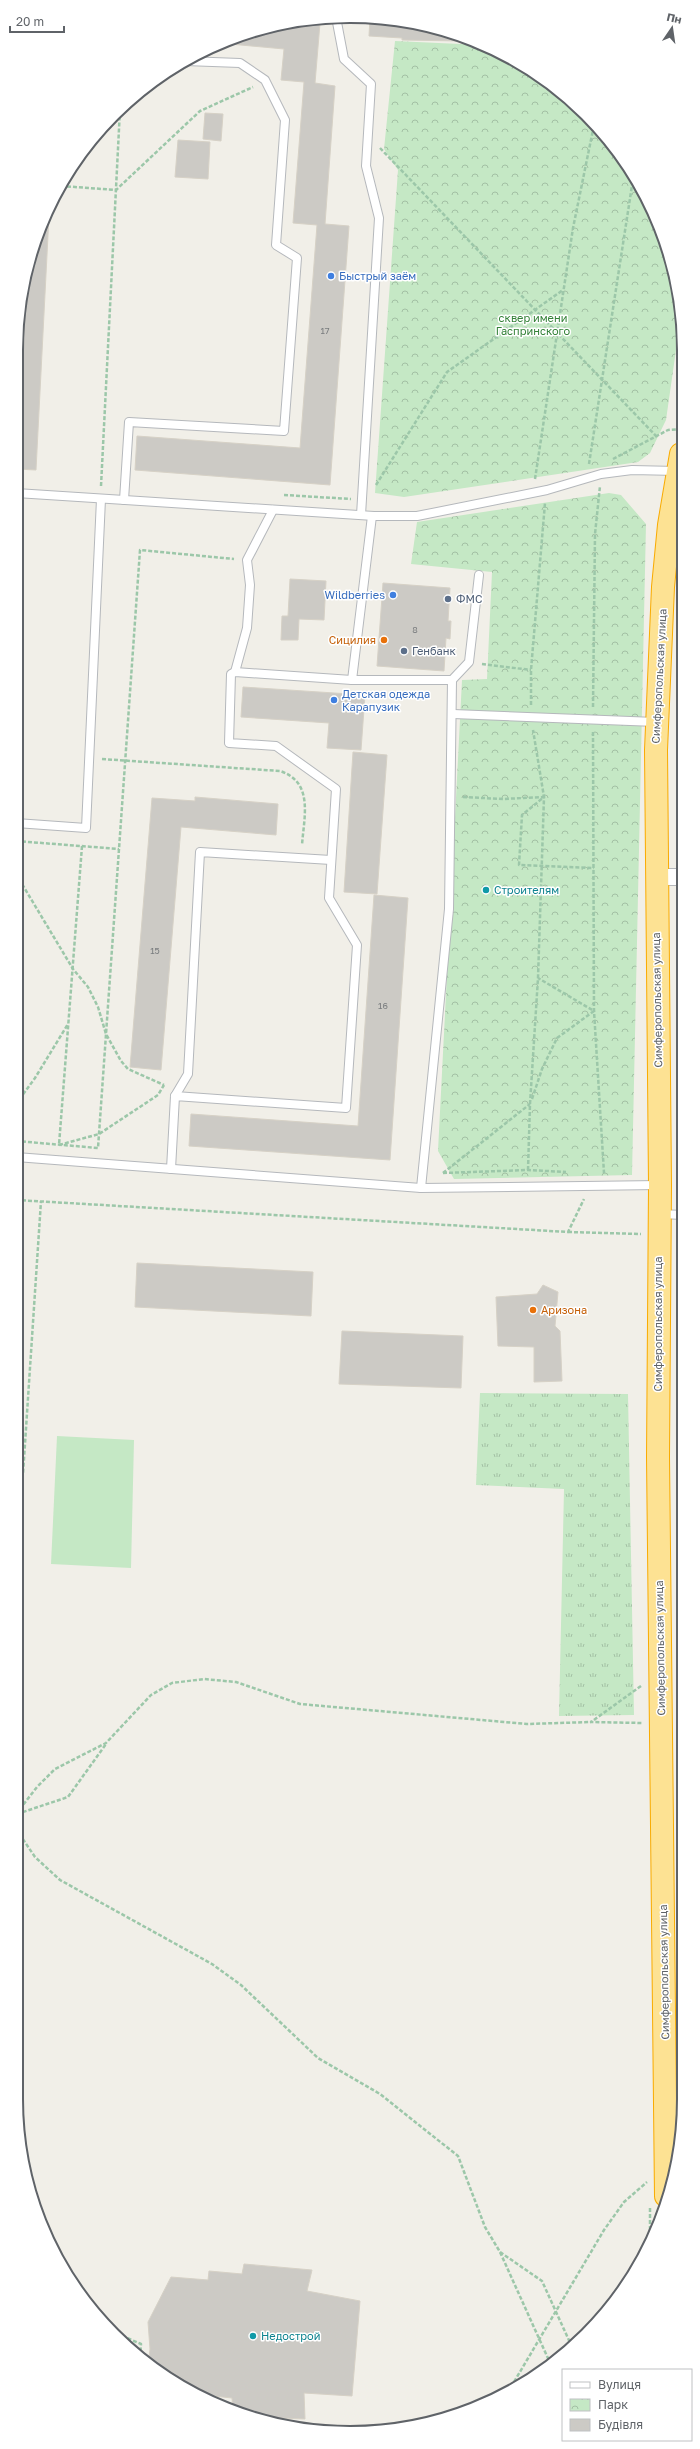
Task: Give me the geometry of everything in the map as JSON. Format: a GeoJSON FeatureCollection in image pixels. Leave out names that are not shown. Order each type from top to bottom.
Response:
{"type":"FeatureCollection","features":[{"type":"Feature","properties":{"kind":"highway","name":"Симферопольская улица"},"geometry":{"type":"LineString","coordinates":[[666,2184],[658,1457],[660,1185],[656,877],[657,722],[663,587],[669,525],[677,480]]}},
{"type":"Feature","properties":{"kind":"street"},"geometry":{"type":"LineString","coordinates":[[656,877],[677,877]]}},
{"type":"Feature","properties":{"kind":"lane"},"geometry":{"type":"LineString","coordinates":[[337,24],[344,59],[371,84],[366,166],[379,218],[361,515]]}},
{"type":"Feature","properties":{"kind":"lane"},"geometry":{"type":"LineString","coordinates":[[124,500],[129,422],[284,431],[296,258],[276,245],[285,120],[265,80],[240,63],[197,61]]}},
{"type":"Feature","properties":{"kind":"lane"},"geometry":{"type":"LineString","coordinates":[[23,493],[372,516],[417,516],[547,490],[601,474],[677,463]]}},
{"type":"Feature","properties":{"kind":"lane"},"geometry":{"type":"LineString","coordinates":[[23,824],[86,828],[101,498]]}},
{"type":"Feature","properties":{"kind":"lane"},"geometry":{"type":"LineString","coordinates":[[176,1096],[346,1108],[357,945],[329,898],[336,789],[276,746],[229,743],[231,674],[234,672],[247,628],[250,585],[247,560],[273,510]]}},
{"type":"Feature","properties":{"kind":"lane"},"geometry":{"type":"LineString","coordinates":[[352,680],[372,516]]}},
{"type":"Feature","properties":{"kind":"lane"},"geometry":{"type":"LineString","coordinates":[[421,1188],[449,910],[449,796],[453,714],[452,680],[469,662],[479,575]]}},
{"type":"Feature","properties":{"kind":"lane"},"geometry":{"type":"LineString","coordinates":[[234,672],[352,680],[452,680]]}},
{"type":"Feature","properties":{"kind":"lane"},"geometry":{"type":"LineString","coordinates":[[453,714],[593,721],[657,722]]}},
{"type":"Feature","properties":{"kind":"lane"},"geometry":{"type":"LineString","coordinates":[[171,1169],[176,1096],[188,1074],[200,852],[331,860]]}},
{"type":"Feature","properties":{"kind":"lane"},"geometry":{"type":"LineString","coordinates":[[23,1158],[421,1188],[660,1185]]}},
{"type":"Feature","properties":{"kind":"lane"},"geometry":{"type":"LineString","coordinates":[[659,1224],[677,1217]]}},
{"type":"Feature","properties":{"kind":"path"},"geometry":{"type":"LineString","coordinates":[[67,186],[116,190],[200,111],[253,87]]}},
{"type":"Feature","properties":{"kind":"path"},"geometry":{"type":"LineString","coordinates":[[101,498],[120,118]]}},
{"type":"Feature","properties":{"kind":"path"},"geometry":{"type":"LineString","coordinates":[[542,479],[534,480],[563,290],[593,131]]}},
{"type":"Feature","properties":{"kind":"path"},"geometry":{"type":"LineString","coordinates":[[368,135],[657,436]]}},
{"type":"Feature","properties":{"kind":"path"},"geometry":{"type":"LineString","coordinates":[[588,470],[632,185]]}},
{"type":"Feature","properties":{"kind":"path"},"geometry":{"type":"LineString","coordinates":[[375,487],[447,372],[563,290]]}},
{"type":"Feature","properties":{"kind":"path"},"geometry":{"type":"LineString","coordinates":[[609,461],[668,430],[677,430]]}},
{"type":"Feature","properties":{"kind":"path"},"geometry":{"type":"LineString","coordinates":[[568,1232],[596,1173],[604,1173],[594,1011],[593,721],[595,534],[601,474]]}},
{"type":"Feature","properties":{"kind":"path"},"geometry":{"type":"LineString","coordinates":[[528,1170],[530,1104],[538,978],[544,797],[531,718],[531,670],[547,490]]}},
{"type":"Feature","properties":{"kind":"path"},"geometry":{"type":"LineString","coordinates":[[276,495],[362,500]]}},
{"type":"Feature","properties":{"kind":"path"},"geometry":{"type":"LineString","coordinates":[[23,1142],[98,1148],[140,550],[247,560]]}},
{"type":"Feature","properties":{"kind":"path"},"geometry":{"type":"LineString","coordinates":[[469,662],[531,670]]}},
{"type":"Feature","properties":{"kind":"path"},"geometry":{"type":"LineString","coordinates":[[89,759],[280,771],[291,775],[305,795],[302,858]]}},
{"type":"Feature","properties":{"kind":"path"},"geometry":{"type":"LineString","coordinates":[[449,796],[503,800],[544,797]]}},
{"type":"Feature","properties":{"kind":"path"},"geometry":{"type":"LineString","coordinates":[[544,797],[522,814],[519,865],[594,868]]}},
{"type":"Feature","properties":{"kind":"path"},"geometry":{"type":"LineString","coordinates":[[23,842],[119,849]]}},
{"type":"Feature","properties":{"kind":"path"},"geometry":{"type":"LineString","coordinates":[[59,1145],[82,846]]}},
{"type":"Feature","properties":{"kind":"path"},"geometry":{"type":"LineString","coordinates":[[23,886],[73,969],[88,988],[98,1007],[106,1034],[121,1061],[128,1069],[164,1085],[176,1096]]}},
{"type":"Feature","properties":{"kind":"path"},"geometry":{"type":"LineString","coordinates":[[538,978],[594,1011]]}},
{"type":"Feature","properties":{"kind":"path"},"geometry":{"type":"LineString","coordinates":[[573,1172],[528,1170],[443,1173],[530,1104],[542,1069],[557,1038],[594,1011]]}},
{"type":"Feature","properties":{"kind":"path"},"geometry":{"type":"LineString","coordinates":[[23,1094],[35,1078],[69,1022]]}},
{"type":"Feature","properties":{"kind":"path"},"geometry":{"type":"LineString","coordinates":[[59,1145],[99,1134],[112,1124],[158,1096],[164,1085]]}},
{"type":"Feature","properties":{"kind":"path"},"geometry":{"type":"LineString","coordinates":[[23,1200],[568,1232],[659,1224]]}},
{"type":"Feature","properties":{"kind":"path"},"geometry":{"type":"LineString","coordinates":[[23,1474],[41,1201]]}},
{"type":"Feature","properties":{"kind":"path"},"geometry":{"type":"LineString","coordinates":[[23,1812],[68,1797],[106,1742],[151,1694],[172,1683],[204,1679],[236,1682],[300,1704],[527,1724],[591,1722],[646,1723]]}},
{"type":"Feature","properties":{"kind":"path"},"geometry":{"type":"LineString","coordinates":[[591,1722],[646,1682]]}},
{"type":"Feature","properties":{"kind":"path"},"geometry":{"type":"LineString","coordinates":[[23,1805],[37,1787],[55,1769],[106,1742]]}},
{"type":"Feature","properties":{"kind":"path"},"geometry":{"type":"LineString","coordinates":[[23,1839],[35,1857],[60,1880],[212,1964],[241,1985],[318,2058],[380,2094],[439,2139],[458,2156],[485,2227],[500,2252],[548,2359]]}},
{"type":"Feature","properties":{"kind":"path"},"geometry":{"type":"LineString","coordinates":[[514,2382],[539,2339],[547,2329],[556,2309],[624,2202],[650,2179]]}},
{"type":"Feature","properties":{"kind":"path"},"geometry":{"type":"LineString","coordinates":[[500,2252],[542,2281],[570,2341]]}},
{"type":"Feature","properties":{"kind":"path"},"geometry":{"type":"LineString","coordinates":[[127,2338],[141,2344],[141,2350]]}},
{"type":"Feature","properties":{"kind":"green space","name":"сквер имени Гаспринского"},"geometry":{"type":"Polygon","coordinates":[[[395,41],[466,44],[495,57],[532,78],[566,104],[596,134],[622,168],[643,205],[660,245],[671,286],[677,345],[666,420],[650,453],[638,462],[404,497],[375,493],[398,170],[384,149],[395,41]]]}},
{"type":"Feature","properties":{"kind":"green space"},"geometry":{"type":"Polygon","coordinates":[[[609,493],[621,495],[646,524],[632,1175],[454,1179],[438,1151],[462,680],[487,679],[492,572],[411,564],[417,522],[609,493]]]}},
{"type":"Feature","properties":{"kind":"green space"},"geometry":{"type":"Polygon","coordinates":[[[480,1393],[628,1394],[634,1715],[559,1716],[564,1489],[476,1485],[480,1393]]]}},
{"type":"Feature","properties":{"kind":"green space"},"geometry":{"type":"Polygon","coordinates":[[[57,1436],[134,1440],[131,1568],[51,1564],[57,1436]]]}},
{"type":"Feature","properties":{"kind":"building"},"geometry":{"type":"Polygon","coordinates":[[[370,24],[371,24],[414,29],[457,41],[402,40],[402,38],[369,36],[370,24]]]}},
{"type":"Feature","properties":{"kind":"building"},"geometry":{"type":"Polygon","coordinates":[[[320,25],[315,83],[335,86],[325,224],[349,226],[330,485],[135,470],[137,436],[300,448],[317,225],[293,223],[304,82],[281,80],[284,49],[234,44],[286,29],[320,25]]]}},
{"type":"Feature","properties":{"kind":"building"},"geometry":{"type":"Polygon","coordinates":[[[205,113],[223,114],[221,141],[203,139],[205,113]]]}},
{"type":"Feature","properties":{"kind":"building"},"geometry":{"type":"Polygon","coordinates":[[[178,140],[210,142],[208,179],[175,177],[178,140]]]}},
{"type":"Feature","properties":{"kind":"building"},"geometry":{"type":"Polygon","coordinates":[[[49,224],[36,470],[23,469],[24,329],[29,286],[40,245],[49,224]]]}},
{"type":"Feature","properties":{"kind":"building"},"geometry":{"type":"Polygon","coordinates":[[[290,579],[326,581],[324,620],[299,619],[298,640],[281,640],[282,616],[288,616],[290,579]]]}},
{"type":"Feature","properties":{"kind":"building"},"geometry":{"type":"Polygon","coordinates":[[[383,583],[450,588],[448,621],[451,621],[450,639],[446,638],[444,671],[377,666],[383,583]]]}},
{"type":"Feature","properties":{"kind":"building"},"geometry":{"type":"Polygon","coordinates":[[[243,687],[365,695],[361,750],[327,748],[329,723],[241,717],[243,687]]]}},
{"type":"Feature","properties":{"kind":"building"},"geometry":{"type":"Polygon","coordinates":[[[353,752],[387,755],[377,894],[344,892],[353,752]]]}},
{"type":"Feature","properties":{"kind":"building"},"geometry":{"type":"Polygon","coordinates":[[[195,797],[278,804],[276,835],[181,827],[161,1070],[130,1067],[152,798],[195,801],[195,797]]]}},
{"type":"Feature","properties":{"kind":"building"},"geometry":{"type":"Polygon","coordinates":[[[374,895],[408,898],[390,1160],[189,1146],[191,1114],[358,1126],[374,895]]]}},
{"type":"Feature","properties":{"kind":"building"},"geometry":{"type":"Polygon","coordinates":[[[137,1263],[313,1272],[311,1316],[135,1307],[137,1263]]]}},
{"type":"Feature","properties":{"kind":"building"},"geometry":{"type":"Polygon","coordinates":[[[543,1285],[558,1292],[555,1326],[560,1331],[562,1381],[534,1382],[534,1347],[498,1346],[496,1297],[537,1294],[543,1285]]]}},
{"type":"Feature","properties":{"kind":"building"},"geometry":{"type":"Polygon","coordinates":[[[342,1331],[463,1336],[461,1388],[339,1384],[342,1331]]]}},
{"type":"Feature","properties":{"kind":"building","name":"Недострой"},"geometry":{"type":"Polygon","coordinates":[[[244,2264],[312,2270],[307,2291],[360,2301],[352,2396],[304,2393],[305,2419],[277,2418],[232,2404],[232,2398],[214,2396],[205,2392],[168,2371],[149,2357],[148,2322],[171,2277],[208,2280],[209,2271],[242,2274],[244,2264]]]}},
{"type":"Feature","properties":{"kind":"place","name":"Быстрый заём"},"geometry":{"type":"Point","coordinates":[331,276]}},
{"type":"Feature","properties":{"kind":"place","name":"Wildberries"},"geometry":{"type":"Point","coordinates":[393,595]}},
{"type":"Feature","properties":{"kind":"place","name":"ФМС"},"geometry":{"type":"Point","coordinates":[448,599]}},
{"type":"Feature","properties":{"kind":"place","name":"Сицилия"},"geometry":{"type":"Point","coordinates":[384,640]}},
{"type":"Feature","properties":{"kind":"place","name":"Генбанк"},"geometry":{"type":"Point","coordinates":[404,651]}},
{"type":"Feature","properties":{"kind":"place","name":"Детская одежда Карапузик"},"geometry":{"type":"Point","coordinates":[334,700]}},
{"type":"Feature","properties":{"kind":"place","name":"Строителям"},"geometry":{"type":"Point","coordinates":[486,890]}},
{"type":"Feature","properties":{"kind":"place","name":"Аризона"},"geometry":{"type":"Point","coordinates":[533,1310]}},
{"type":"Feature","properties":{"kind":"place","name":"Недострой"},"geometry":{"type":"Point","coordinates":[253,2336]}}]}
